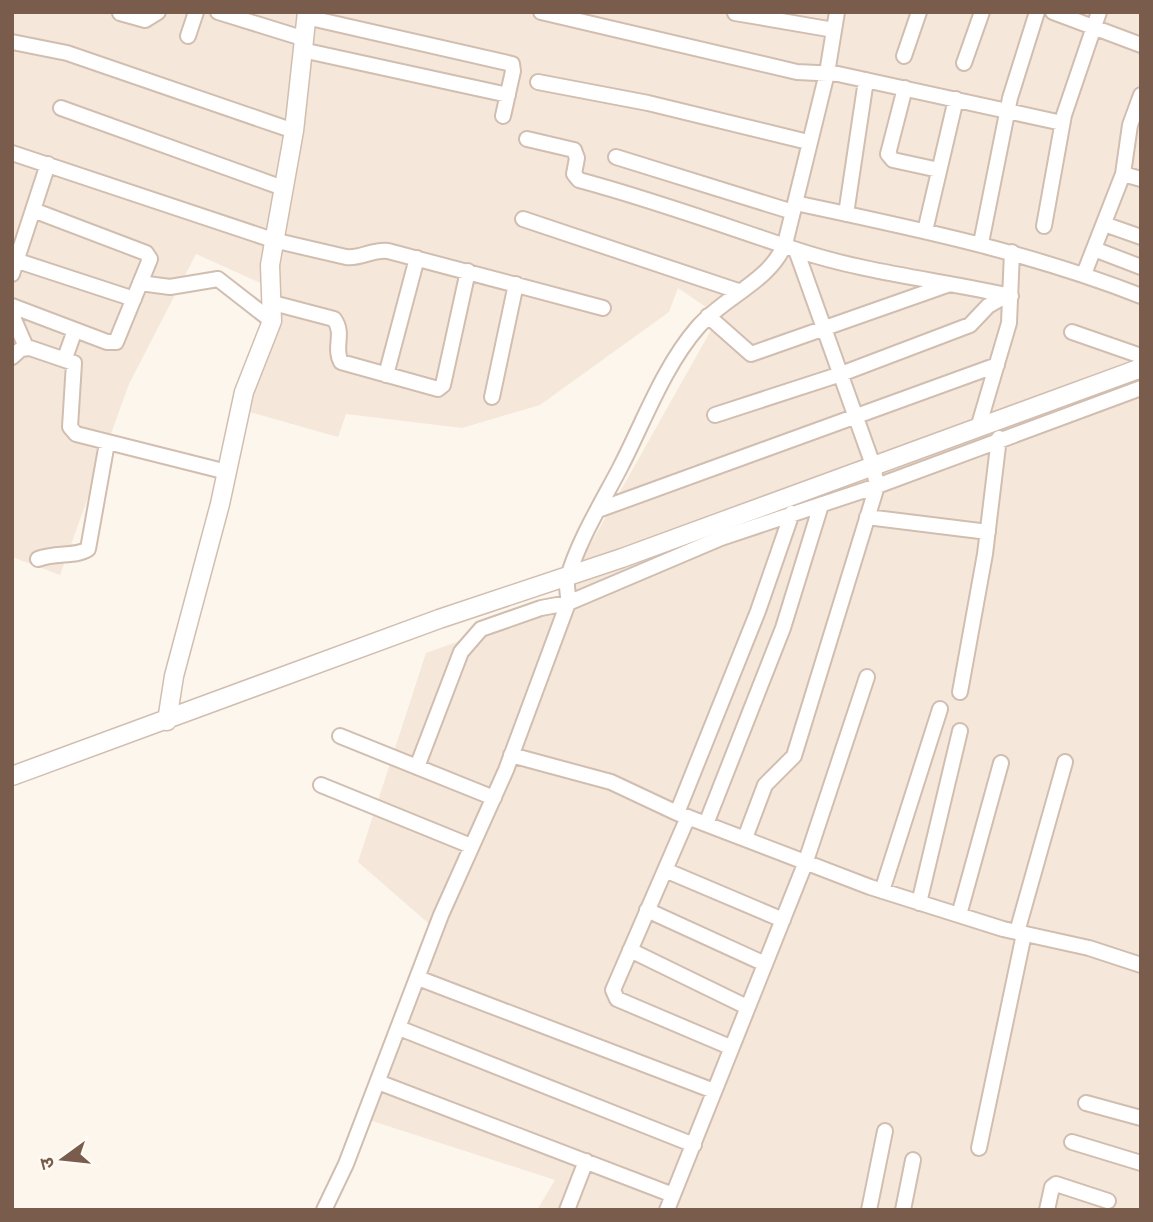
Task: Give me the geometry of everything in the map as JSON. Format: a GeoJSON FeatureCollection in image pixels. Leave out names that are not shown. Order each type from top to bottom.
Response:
{"type":"FeatureCollection","features":[{"type":"Feature","properties":{"kind":"street"},"geometry":{"type":"LineString","coordinates":[[120,13],[145,20],[158,12]]}},
{"type":"Feature","properties":{"kind":"street"},"geometry":{"type":"LineString","coordinates":[[188,36],[196,12]]}},
{"type":"Feature","properties":{"kind":"street"},"geometry":{"type":"LineString","coordinates":[[218,12],[302,44],[508,95]]}},
{"type":"Feature","properties":{"kind":"street"},"geometry":{"type":"LineString","coordinates":[[541,12],[602,19],[797,72],[827,73],[866,80],[1062,123]]}},
{"type":"Feature","properties":{"kind":"street"},"geometry":{"type":"LineString","coordinates":[[745,838],[765,785],[794,756],[867,517],[875,476],[824,328],[790,247],[794,208],[827,73],[837,12]]}},
{"type":"Feature","properties":{"kind":"street"},"geometry":{"type":"LineString","coordinates":[[904,56],[919,12]]}},
{"type":"Feature","properties":{"kind":"street"},"geometry":{"type":"LineString","coordinates":[[964,63],[982,12]]}},
{"type":"Feature","properties":{"kind":"street"},"geometry":{"type":"LineString","coordinates":[[981,243],[1007,110],[1037,12]]}},
{"type":"Feature","properties":{"kind":"street"},"geometry":{"type":"LineString","coordinates":[[1053,12],[1141,45]]}},
{"type":"Feature","properties":{"kind":"street"},"geometry":{"type":"LineString","coordinates":[[1044,226],[1062,123],[1099,12]]}},
{"type":"Feature","properties":{"kind":"street"},"geometry":{"type":"LineString","coordinates":[[735,13],[834,30]]}},
{"type":"Feature","properties":{"kind":"street"},"geometry":{"type":"LineString","coordinates":[[167,721],[174,676],[227,472],[244,392],[272,321],[273,303],[269,278],[273,240],[294,131],[306,14],[512,64],[514,68],[503,116]]}},
{"type":"Feature","properties":{"kind":"street"},"geometry":{"type":"LineString","coordinates":[[12,42],[67,53],[294,131]]}},
{"type":"Feature","properties":{"kind":"street"},"geometry":{"type":"LineString","coordinates":[[846,214],[866,80]]}},
{"type":"Feature","properties":{"kind":"street"},"geometry":{"type":"LineString","coordinates":[[538,82],[648,103],[808,142]]}},
{"type":"Feature","properties":{"kind":"street"},"geometry":{"type":"LineString","coordinates":[[905,88],[888,154],[893,160],[939,170]]}},
{"type":"Feature","properties":{"kind":"street"},"geometry":{"type":"LineString","coordinates":[[1084,274],[1123,174],[1130,125],[1141,94]]}},
{"type":"Feature","properties":{"kind":"street"},"geometry":{"type":"LineString","coordinates":[[925,231],[956,99]]}},
{"type":"Feature","properties":{"kind":"street"},"geometry":{"type":"LineString","coordinates":[[61,108],[283,188]]}},
{"type":"Feature","properties":{"kind":"street"},"geometry":{"type":"LineString","coordinates":[[527,139],[573,150],[577,158],[574,174],[579,180],[657,201],[790,247],[911,277],[1009,295]]}},
{"type":"Feature","properties":{"kind":"street"},"geometry":{"type":"LineString","coordinates":[[12,153],[273,240],[346,257],[354,258],[377,250],[417,258],[603,308]]}},
{"type":"Feature","properties":{"kind":"street"},"geometry":{"type":"LineString","coordinates":[[617,157],[794,208],[846,214],[981,243],[1084,274],[1141,296]]}},
{"type":"Feature","properties":{"kind":"street"},"geometry":{"type":"LineString","coordinates":[[48,164],[14,264],[134,299]]}},
{"type":"Feature","properties":{"kind":"street"},"geometry":{"type":"LineString","coordinates":[[1123,174],[1141,179]]}},
{"type":"Feature","properties":{"kind":"street"},"geometry":{"type":"LineString","coordinates":[[12,306],[116,342],[150,259],[146,253],[33,210]]}},
{"type":"Feature","properties":{"kind":"street"},"geometry":{"type":"LineString","coordinates":[[523,219],[738,291]]}},
{"type":"Feature","properties":{"kind":"street"},"geometry":{"type":"LineString","coordinates":[[1104,224],[1141,237]]}},
{"type":"Feature","properties":{"kind":"street"},"geometry":{"type":"LineString","coordinates":[[324,1210],[378,1082],[471,846],[511,755],[598,510],[669,371],[708,316],[738,291],[765,275],[790,247]]}},
{"type":"Feature","properties":{"kind":"street"},"geometry":{"type":"LineString","coordinates":[[1094,250],[1141,267]]}},
{"type":"Feature","properties":{"kind":"street"},"geometry":{"type":"LineString","coordinates":[[978,428],[1009,323],[1012,252]]}},
{"type":"Feature","properties":{"kind":"street"},"geometry":{"type":"LineString","coordinates":[[386,375],[417,258]]}},
{"type":"Feature","properties":{"kind":"street"},"geometry":{"type":"LineString","coordinates":[[273,303],[334,319],[341,330],[338,357],[341,362],[441,388],[467,271]]}},
{"type":"Feature","properties":{"kind":"street"},"geometry":{"type":"LineString","coordinates":[[140,282],[170,287],[218,279],[272,321]]}},
{"type":"Feature","properties":{"kind":"street"},"geometry":{"type":"LineString","coordinates":[[492,397],[516,284]]}},
{"type":"Feature","properties":{"kind":"street"},"geometry":{"type":"LineString","coordinates":[[708,316],[751,354],[952,284]]}},
{"type":"Feature","properties":{"kind":"street"},"geometry":{"type":"LineString","coordinates":[[715,415],[841,374],[970,325],[988,306],[1009,295]]}},
{"type":"Feature","properties":{"kind":"street"},"geometry":{"type":"LineString","coordinates":[[12,314],[26,347]]}},
{"type":"Feature","properties":{"kind":"street"},"geometry":{"type":"LineString","coordinates":[[65,358],[75,330]]}},
{"type":"Feature","properties":{"kind":"street"},"geometry":{"type":"LineString","coordinates":[[1072,332],[1141,356]]}},
{"type":"Feature","properties":{"kind":"street"},"geometry":{"type":"LineString","coordinates":[[26,347],[72,360],[75,367],[71,431],[107,443],[227,472]]}},
{"type":"Feature","properties":{"kind":"street"},"geometry":{"type":"LineString","coordinates":[[12,358],[26,347]]}},
{"type":"Feature","properties":{"kind":"street"},"geometry":{"type":"LineString","coordinates":[[598,510],[997,365]]}},
{"type":"Feature","properties":{"kind":"street"},"geometry":{"type":"LineString","coordinates":[[12,776],[439,619],[568,589],[821,505],[875,476],[978,428],[1141,368]]}},
{"type":"Feature","properties":{"kind":"street"},"geometry":{"type":"LineString","coordinates":[[417,767],[461,652],[474,634],[491,625],[568,589],[622,558],[999,438],[1141,388]]}},
{"type":"Feature","properties":{"kind":"street"},"geometry":{"type":"LineString","coordinates":[[960,692],[988,532],[999,438]]}},
{"type":"Feature","properties":{"kind":"street"},"geometry":{"type":"LineString","coordinates":[[38,559],[55,553],[82,553],[88,549],[107,443]]}},
{"type":"Feature","properties":{"kind":"street"},"geometry":{"type":"LineString","coordinates":[[706,824],[783,628],[821,505]]}},
{"type":"Feature","properties":{"kind":"street"},"geometry":{"type":"LineString","coordinates":[[730,1047],[617,999],[613,990],[665,870],[682,815],[792,513]]}},
{"type":"Feature","properties":{"kind":"street"},"geometry":{"type":"LineString","coordinates":[[867,517],[988,532]]}},
{"type":"Feature","properties":{"kind":"street"},"geometry":{"type":"LineString","coordinates":[[667,1210],[805,864],[867,677]]}},
{"type":"Feature","properties":{"kind":"street"},"geometry":{"type":"LineString","coordinates":[[882,891],[940,709]]}},
{"type":"Feature","properties":{"kind":"street"},"geometry":{"type":"LineString","coordinates":[[919,903],[960,731]]}},
{"type":"Feature","properties":{"kind":"street"},"geometry":{"type":"LineString","coordinates":[[340,736],[494,798]]}},
{"type":"Feature","properties":{"kind":"street"},"geometry":{"type":"LineString","coordinates":[[511,755],[611,782],[682,815],[805,864],[882,891],[1021,933],[1089,948],[1141,965]]}},
{"type":"Feature","properties":{"kind":"street"},"geometry":{"type":"LineString","coordinates":[[959,915],[1001,762]]}},
{"type":"Feature","properties":{"kind":"street"},"geometry":{"type":"LineString","coordinates":[[979,1148],[1021,933],[1065,762]]}},
{"type":"Feature","properties":{"kind":"street"},"geometry":{"type":"LineString","coordinates":[[321,785],[471,846]]}},
{"type":"Feature","properties":{"kind":"street"},"geometry":{"type":"LineString","coordinates":[[665,870],[783,920]]}},
{"type":"Feature","properties":{"kind":"street"},"geometry":{"type":"LineString","coordinates":[[647,909],[765,964]]}},
{"type":"Feature","properties":{"kind":"street"},"geometry":{"type":"LineString","coordinates":[[630,950],[747,1007]]}},
{"type":"Feature","properties":{"kind":"street"},"geometry":{"type":"LineString","coordinates":[[418,978],[714,1091]]}},
{"type":"Feature","properties":{"kind":"street"},"geometry":{"type":"LineString","coordinates":[[399,1028],[694,1145]]}},
{"type":"Feature","properties":{"kind":"street"},"geometry":{"type":"LineString","coordinates":[[378,1082],[673,1195]]}},
{"type":"Feature","properties":{"kind":"street"},"geometry":{"type":"LineString","coordinates":[[1086,1103],[1141,1118]]}},
{"type":"Feature","properties":{"kind":"street"},"geometry":{"type":"LineString","coordinates":[[869,1210],[884,1132]]}},
{"type":"Feature","properties":{"kind":"street"},"geometry":{"type":"LineString","coordinates":[[1072,1142],[1141,1163]]}},
{"type":"Feature","properties":{"kind":"street"},"geometry":{"type":"LineString","coordinates":[[903,1210],[913,1160]]}},
{"type":"Feature","properties":{"kind":"street"},"geometry":{"type":"LineString","coordinates":[[567,1210],[586,1161]]}},
{"type":"Feature","properties":{"kind":"street"},"geometry":{"type":"LineString","coordinates":[[1047,1210],[1052,1187],[1056,1184],[1108,1201]]}},
{"type":"Feature","properties":{"kind":"shaded area"},"geometry":{"type":"Polygon","coordinates":[[[12,12],[1141,12],[1141,1210],[537,1210],[555,1180],[366,1119],[435,929],[358,862],[426,653],[555,607],[719,316],[678,288],[669,312],[540,405],[462,428],[346,414],[338,437],[246,411],[274,289],[196,254],[129,384],[60,575],[12,557],[12,12]]]}}]}
